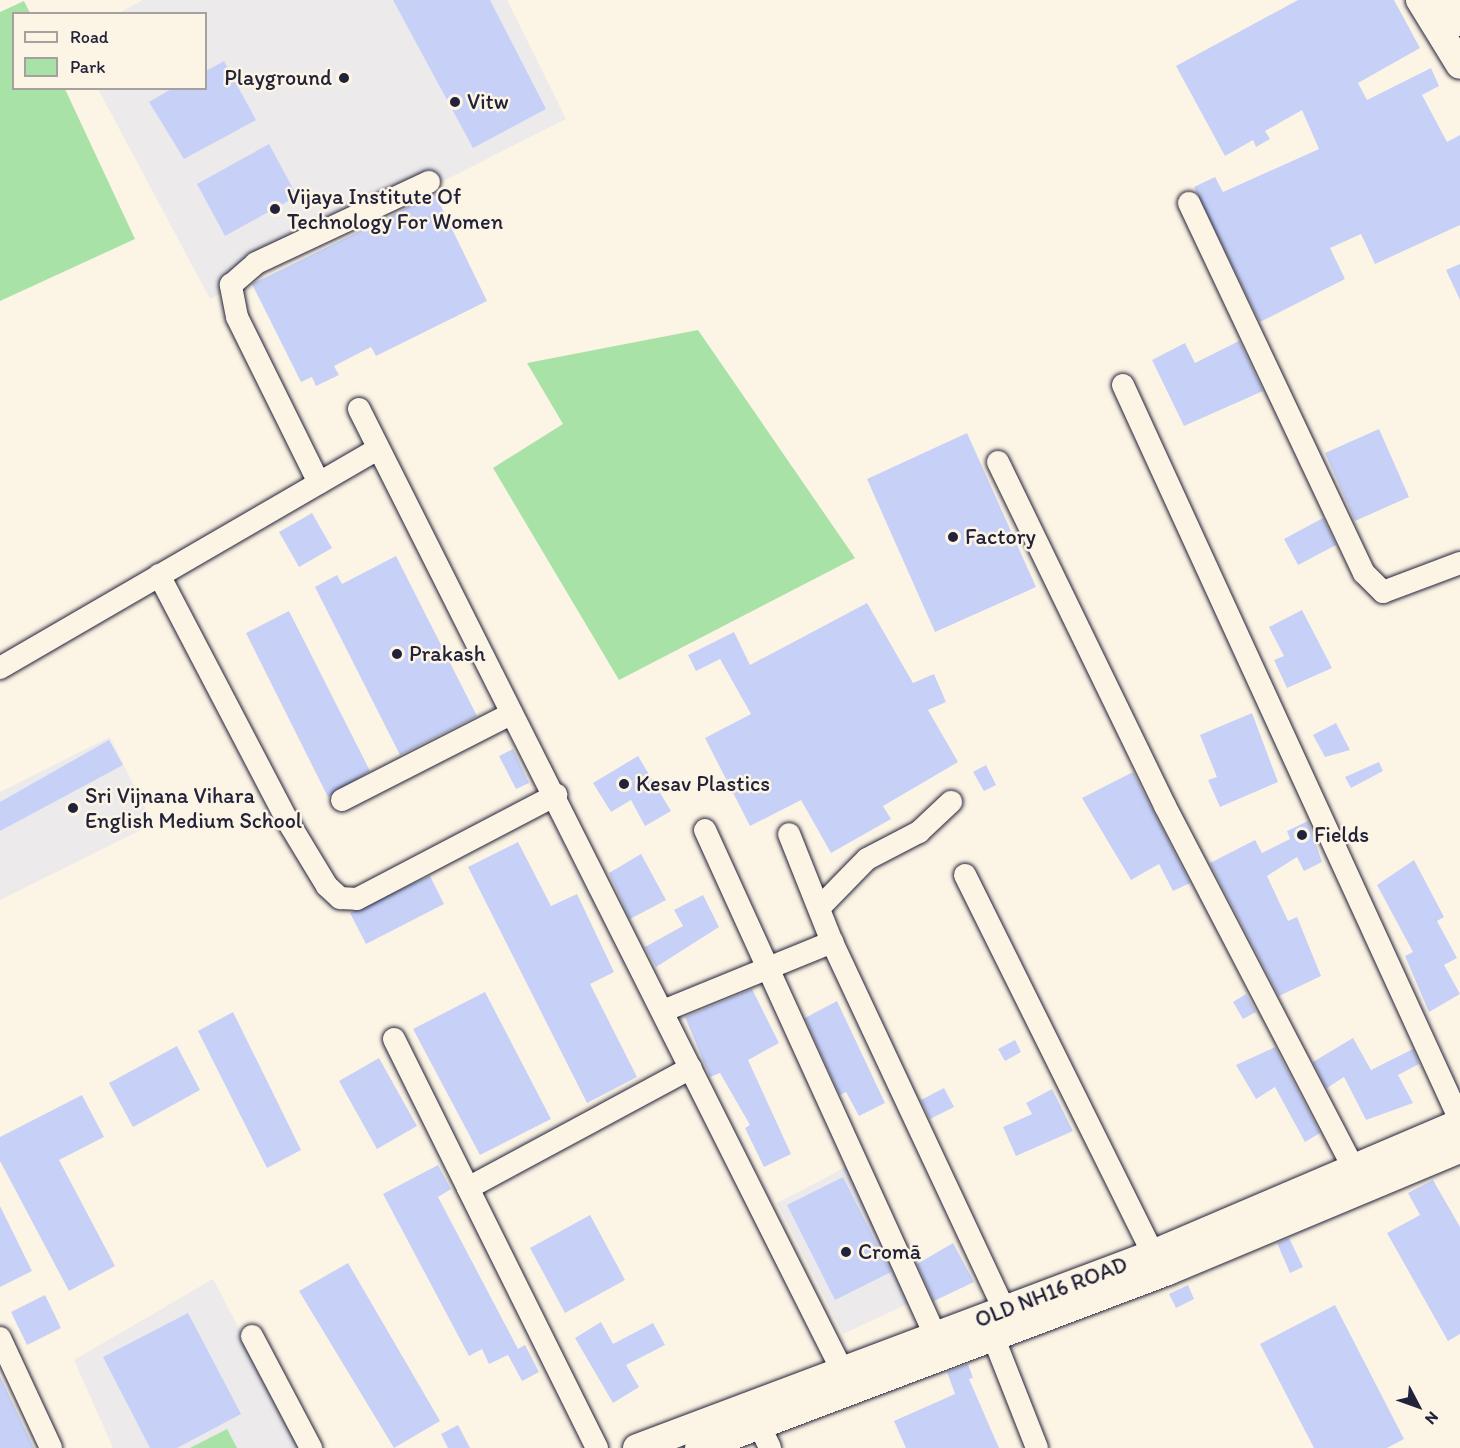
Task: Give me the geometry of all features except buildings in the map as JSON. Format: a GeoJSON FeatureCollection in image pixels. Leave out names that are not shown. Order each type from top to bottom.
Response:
{"type":"FeatureCollection","features":[{"type":"Feature","properties":{"kind":"main road"},"geometry":{"type":"LineString","coordinates":[[1420,0],[1460,65]]}},
{"type":"Feature","properties":{"kind":"main road"},"geometry":{"type":"LineString","coordinates":[[1446,0],[1460,22]]}},
{"type":"Feature","properties":{"kind":"main road","name":"OLD NH16 ROAD"},"geometry":{"type":"LineString","coordinates":[[699,1448],[764,1436],[994,1321],[1460,1122]]}},
{"type":"Feature","properties":{"kind":"main road","name":"OLD NH16 ROAD"},"geometry":{"type":"LineString","coordinates":[[637,1448],[935,1335],[994,1321],[1460,1149]]}},
{"type":"Feature","properties":{"kind":"street"},"geometry":{"type":"LineString","coordinates":[[319,483],[237,317],[231,285],[256,263],[429,182]]}},
{"type":"Feature","properties":{"kind":"street"},"geometry":{"type":"LineString","coordinates":[[1189,203],[1364,573],[1383,592],[1460,563]]}},
{"type":"Feature","properties":{"kind":"street"},"geometry":{"type":"LineString","coordinates":[[1123,385],[1460,1122]]}},
{"type":"Feature","properties":{"kind":"street"},"geometry":{"type":"LineString","coordinates":[[359,409],[511,714],[556,795],[842,1370]]}},
{"type":"Feature","properties":{"kind":"street"},"geometry":{"type":"LineString","coordinates":[[0,668],[378,449]]}},
{"type":"Feature","properties":{"kind":"street"},"geometry":{"type":"LineString","coordinates":[[998,462],[1165,806],[1354,1169]]}},
{"type":"Feature","properties":{"kind":"street"},"geometry":{"type":"LineString","coordinates":[[159,575],[287,820],[327,886],[340,898],[357,899],[556,795]]}},
{"type":"Feature","properties":{"kind":"street"},"geometry":{"type":"LineString","coordinates":[[342,800],[511,714]]}},
{"type":"Feature","properties":{"kind":"street"},"geometry":{"type":"LineString","coordinates":[[820,908],[867,859],[919,832],[951,802]]}},
{"type":"Feature","properties":{"kind":"street"},"geometry":{"type":"LineString","coordinates":[[705,830],[764,966],[935,1335]]}},
{"type":"Feature","properties":{"kind":"street"},"geometry":{"type":"LineString","coordinates":[[789,834],[832,942],[994,1321],[1037,1448]]}},
{"type":"Feature","properties":{"kind":"street"},"geometry":{"type":"LineString","coordinates":[[964,875],[1153,1254]]}},
{"type":"Feature","properties":{"kind":"street"},"geometry":{"type":"LineString","coordinates":[[663,1011],[764,966],[832,942]]}},
{"type":"Feature","properties":{"kind":"street"},"geometry":{"type":"LineString","coordinates":[[394,1040],[597,1448]]}},
{"type":"Feature","properties":{"kind":"street"},"geometry":{"type":"LineString","coordinates":[[468,1188],[691,1068]]}},
{"type":"Feature","properties":{"kind":"street"},"geometry":{"type":"LineString","coordinates":[[252,1336],[311,1448]]}},
{"type":"Feature","properties":{"kind":"street"},"geometry":{"type":"LineString","coordinates":[[0,1338],[51,1448]]}},
{"type":"Feature","properties":{"kind":"shaded area","name":"Vijaya Institute Of Technology For Women"},"geometry":{"type":"Polygon","coordinates":[[[143,0],[507,0],[566,119],[210,299],[99,90],[207,90],[207,12],[121,12],[143,0]]]}},
{"type":"Feature","properties":{"kind":"shaded area","name":"Sri Vijnana Vihara English Medium School"},"geometry":{"type":"Polygon","coordinates":[[[110,737],[153,824],[0,900],[0,792],[110,737]]]}},
{"type":"Feature","properties":{"kind":"shaded area","name":"Cromā"},"geometry":{"type":"Polygon","coordinates":[[[850,1165],[914,1301],[843,1334],[777,1203],[850,1165]]]}},
{"type":"Feature","properties":{"kind":"shaded area"},"geometry":{"type":"Polygon","coordinates":[[[213,1279],[302,1448],[113,1448],[74,1360],[213,1279]]]}},
{"type":"Feature","properties":{"kind":"green space"},"geometry":{"type":"Polygon","coordinates":[[[24,1],[30,12],[12,12],[12,90],[65,90],[135,239],[0,301],[0,12],[24,1]]]}},
{"type":"Feature","properties":{"kind":"green space"},"geometry":{"type":"Polygon","coordinates":[[[698,330],[855,558],[619,680],[493,468],[563,424],[527,363],[698,330]]]}},
{"type":"Feature","properties":{"kind":"green space"},"geometry":{"type":"Polygon","coordinates":[[[227,1429],[237,1448],[190,1448],[227,1429]]]}},
{"type":"Feature","properties":{"kind":"place","name":"Playground"},"geometry":{"type":"Point","coordinates":[344,78]}},
{"type":"Feature","properties":{"kind":"place","name":"Vitw"},"geometry":{"type":"Point","coordinates":[455,102]}},
{"type":"Feature","properties":{"kind":"place","name":"Vijaya Institute Of Technology For Women"},"geometry":{"type":"Point","coordinates":[275,209]}},
{"type":"Feature","properties":{"kind":"place","name":"Factory"},"geometry":{"type":"Point","coordinates":[953,537]}},
{"type":"Feature","properties":{"kind":"place","name":"Prakash"},"geometry":{"type":"Point","coordinates":[397,654]}},
{"type":"Feature","properties":{"kind":"place","name":"Kesav Plastics"},"geometry":{"type":"Point","coordinates":[624,784]}},
{"type":"Feature","properties":{"kind":"place","name":"Sri Vijnana Vihara English Medium School"},"geometry":{"type":"Point","coordinates":[73,808]}},
{"type":"Feature","properties":{"kind":"place","name":"Fields"},"geometry":{"type":"Point","coordinates":[1302,835]}},
{"type":"Feature","properties":{"kind":"place","name":"Cromā"},"geometry":{"type":"Point","coordinates":[846,1252]}}]}
